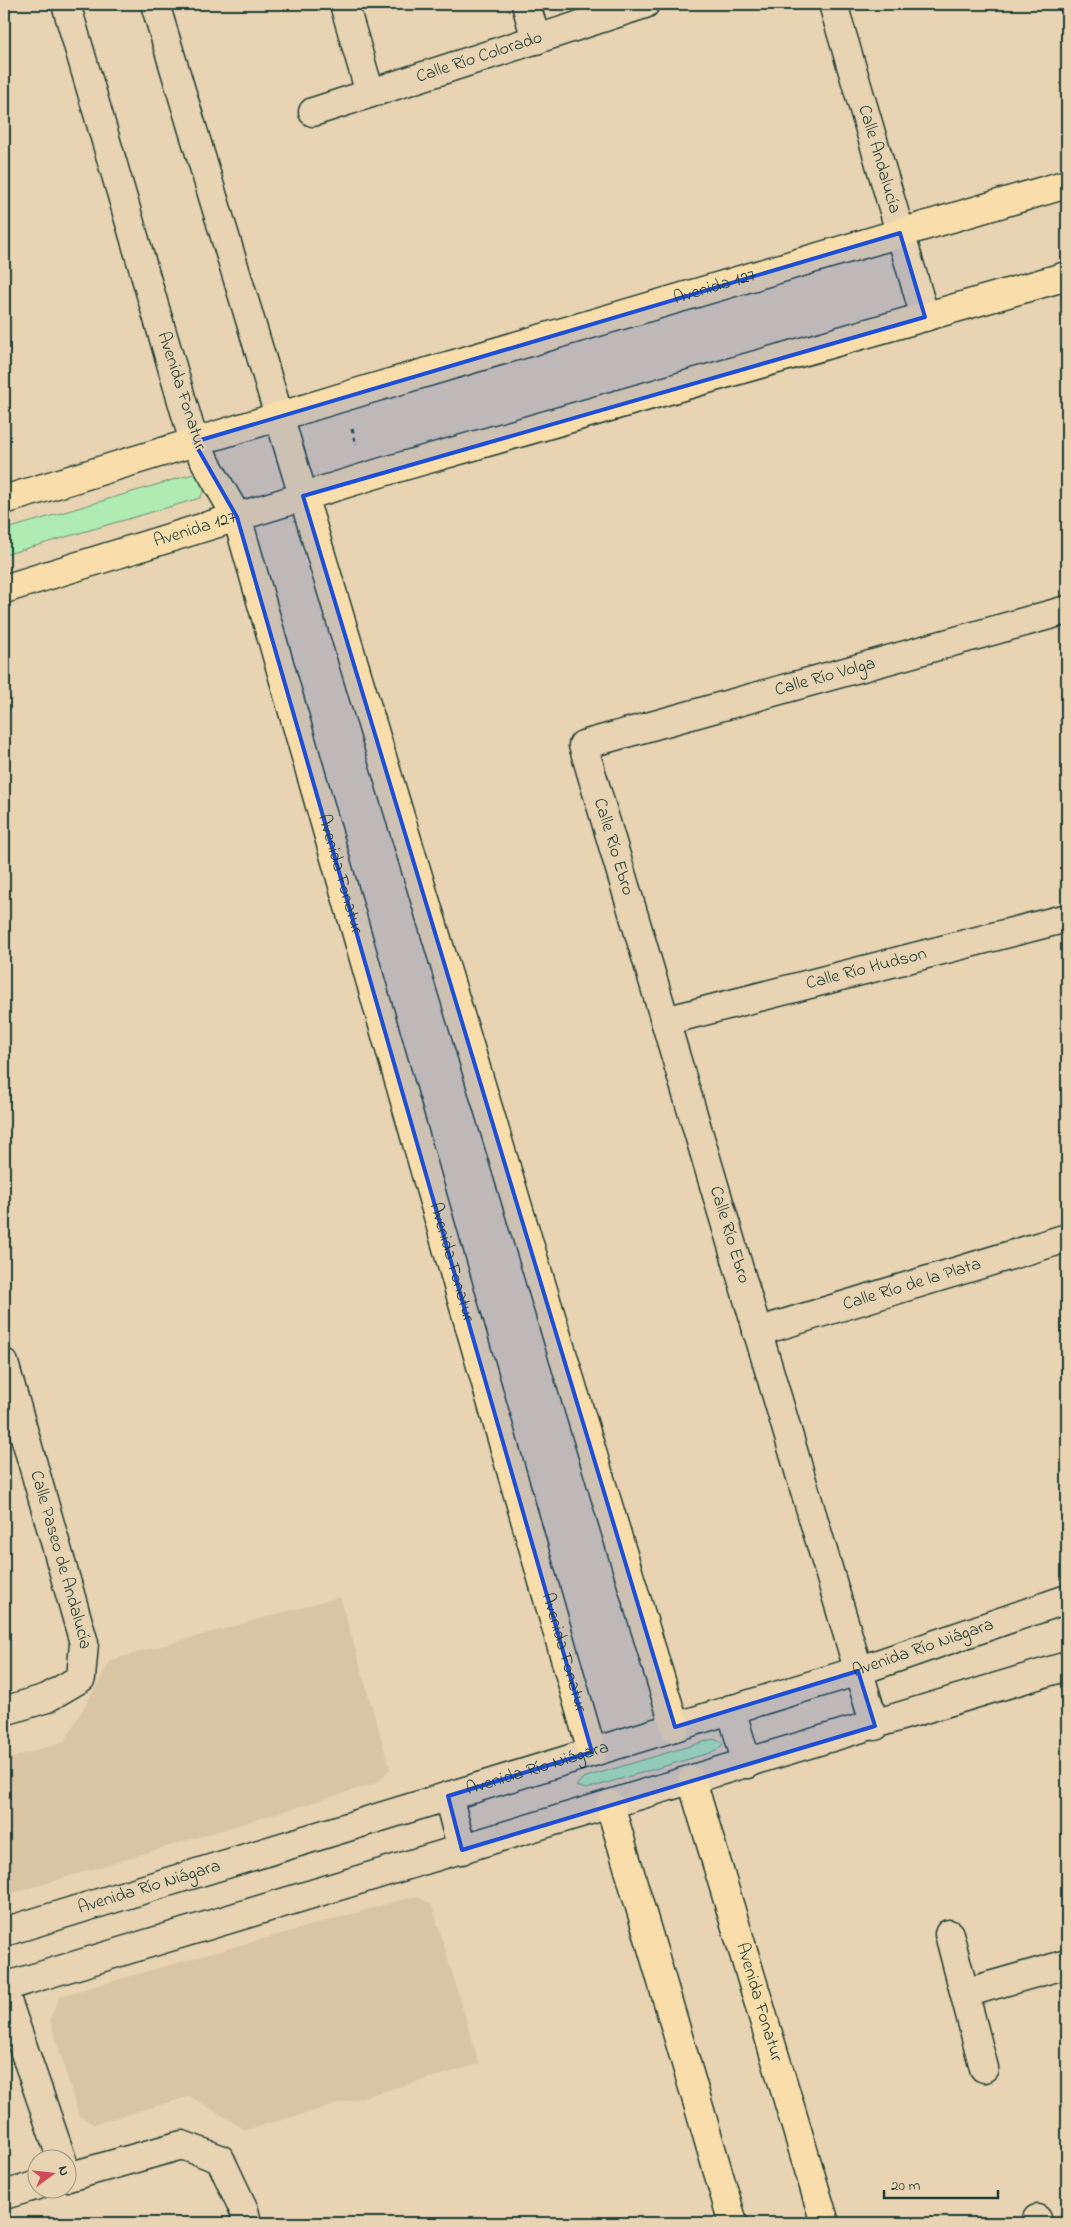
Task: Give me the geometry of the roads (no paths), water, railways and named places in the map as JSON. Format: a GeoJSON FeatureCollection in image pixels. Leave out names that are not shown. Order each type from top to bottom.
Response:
{"type":"FeatureCollection","features":[{"type":"Feature","properties":{"kind":"main road","name":"Avenida 127"},"geometry":{"type":"LineString","coordinates":[[4,500],[363,391],[1067,184]]}},
{"type":"Feature","properties":{"kind":"main road","name":"Avenida 127"},"geometry":{"type":"LineString","coordinates":[[4,590],[386,471],[1067,276]]}},
{"type":"Feature","properties":{"kind":"main road"},"geometry":{"type":"LineString","coordinates":[[279,416],[674,1727]]}},
{"type":"Feature","properties":{"kind":"main road","name":"Avenida Fonatur"},"geometry":{"type":"LineString","coordinates":[[194,442],[237,517],[592,1752]]}},
{"type":"Feature","properties":{"kind":"main road","name":"Avenida Fonatur"},"geometry":{"type":"LineString","coordinates":[[692,1781],[825,2223]]}},
{"type":"Feature","properties":{"kind":"main road"},"geometry":{"type":"LineString","coordinates":[[610,1805],[733,2223]]}},
{"type":"Feature","properties":{"kind":"street","name":"Avenida Fonatur"},"geometry":{"type":"LineString","coordinates":[[66,4],[194,442]]}},
{"type":"Feature","properties":{"kind":"street"},"geometry":{"type":"LineString","coordinates":[[155,4],[279,416]]}},
{"type":"Feature","properties":{"kind":"street"},"geometry":{"type":"LineString","coordinates":[[344,4],[370,93]]}},
{"type":"Feature","properties":{"kind":"street"},"geometry":{"type":"LineString","coordinates":[[526,4],[536,40]]}},
{"type":"Feature","properties":{"kind":"street","name":"Calle Río Colorado"},"geometry":{"type":"LineString","coordinates":[[313,112],[646,4]]}},
{"type":"Feature","properties":{"kind":"street","name":"Calle Andalucía"},"geometry":{"type":"LineString","coordinates":[[833,4],[925,317]]}},
{"type":"Feature","properties":{"kind":"street","name":"Calle Río Volga"},"geometry":{"type":"LineString","coordinates":[[582,745],[1067,610]]}},
{"type":"Feature","properties":{"kind":"street","name":"Calle Río Ebro"},"geometry":{"type":"LineString","coordinates":[[582,745],[874,1726]]}},
{"type":"Feature","properties":{"kind":"street","name":"Calle Río Hudson"},"geometry":{"type":"LineString","coordinates":[[665,1021],[1067,918]]}},
{"type":"Feature","properties":{"kind":"street","name":"Calle Río de la Plata"},"geometry":{"type":"LineString","coordinates":[[757,1332],[1067,1238]]}},
{"type":"Feature","properties":{"kind":"street","name":"Calle Paseo de Andalucía"},"geometry":{"type":"LineString","coordinates":[[4,1363],[84,1642],[81,1678],[47,1698],[4,1711]]}},
{"type":"Feature","properties":{"kind":"street","name":"Avenida Río Niágara"},"geometry":{"type":"LineString","coordinates":[[4,1932],[858,1671],[1067,1599]]}},
{"type":"Feature","properties":{"kind":"street"},"geometry":{"type":"LineString","coordinates":[[4,1987],[692,1781],[1067,1666]]}},
{"type":"Feature","properties":{"kind":"street"},"geometry":{"type":"LineString","coordinates":[[731,1709],[747,1764]]}},
{"type":"Feature","properties":{"kind":"street"},"geometry":{"type":"LineString","coordinates":[[448,1796],[462,1850]]}},
{"type":"Feature","properties":{"kind":"street"},"geometry":{"type":"LineString","coordinates":[[949,1934],[984,2068]]}},
{"type":"Feature","properties":{"kind":"street"},"geometry":{"type":"LineString","coordinates":[[964,1993],[1067,1964]]}},
{"type":"Feature","properties":{"kind":"street"},"geometry":{"type":"LineString","coordinates":[[4,1992],[59,2150]]}},
{"type":"Feature","properties":{"kind":"street"},"geometry":{"type":"LineString","coordinates":[[78,2174],[182,2145],[220,2158],[244,2210],[247,2223]]}},
{"type":"Feature","properties":{"kind":"street"},"geometry":{"type":"LineString","coordinates":[[4,2195],[28,2188]]}}]}
